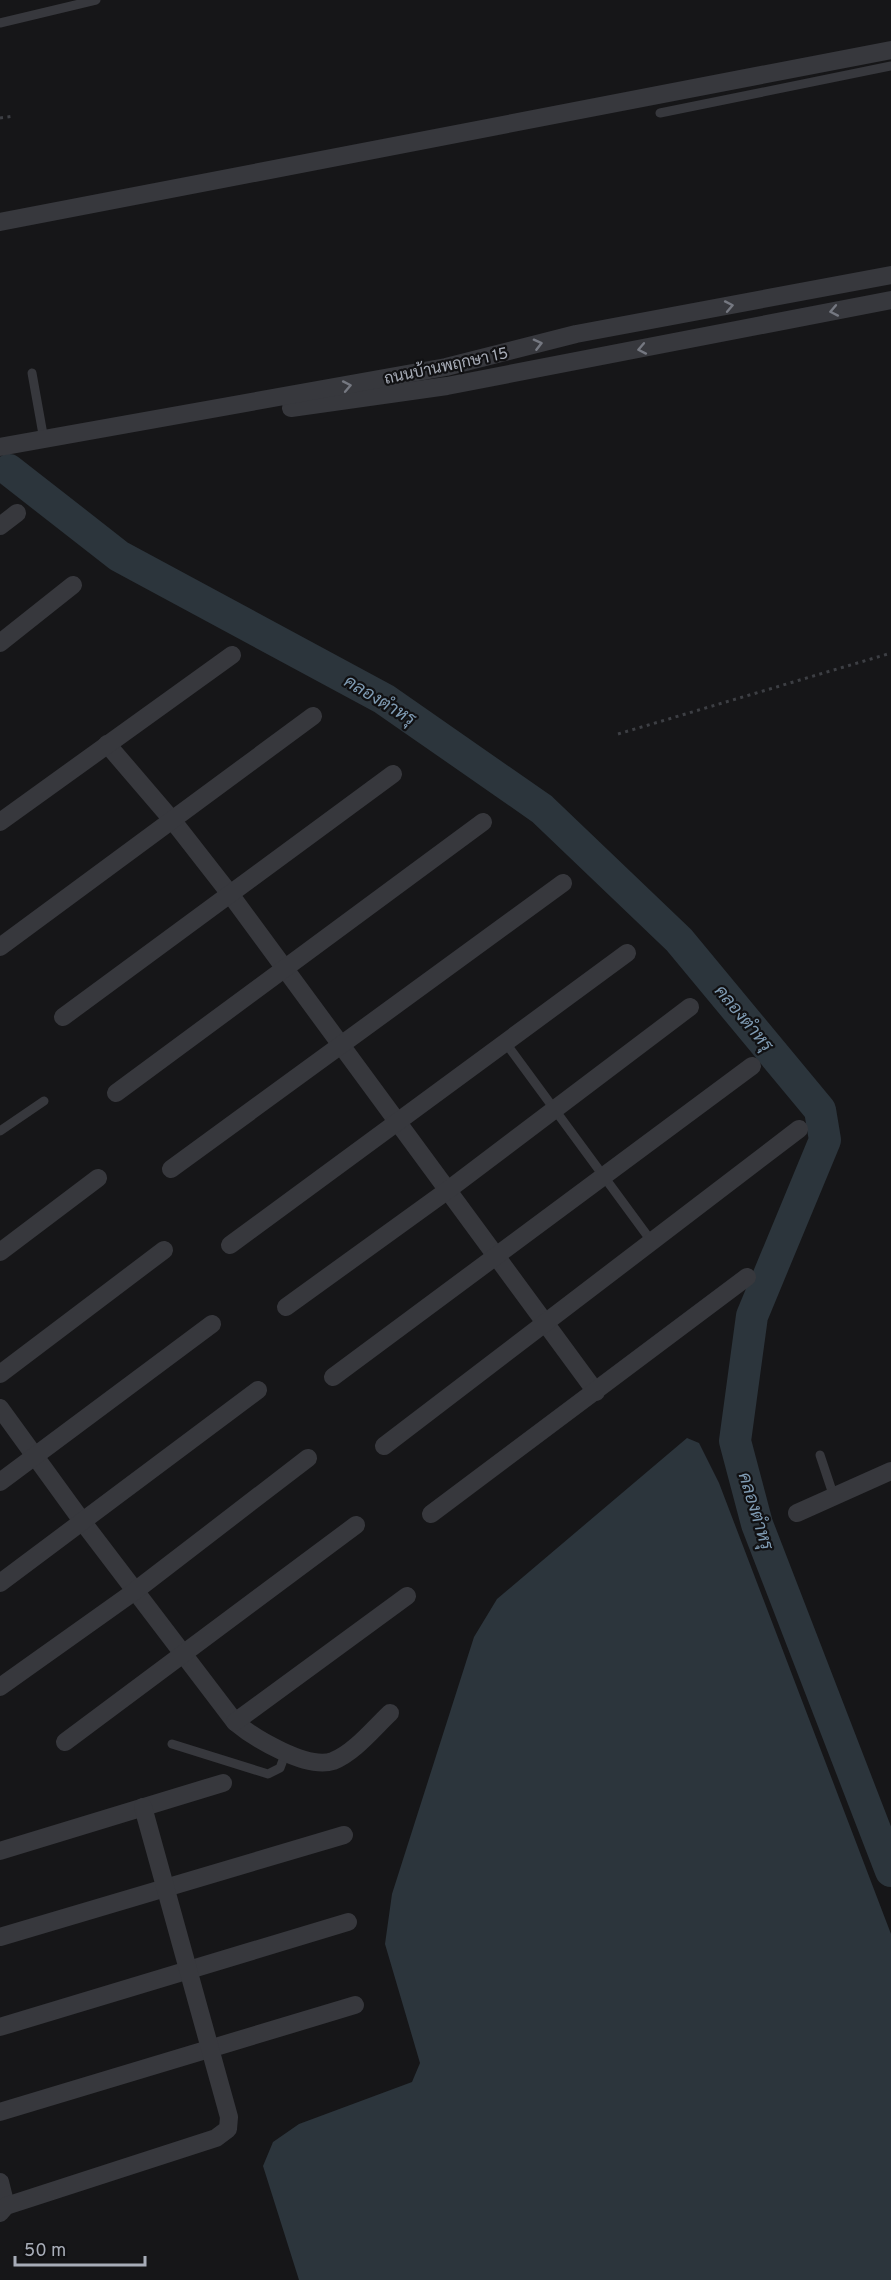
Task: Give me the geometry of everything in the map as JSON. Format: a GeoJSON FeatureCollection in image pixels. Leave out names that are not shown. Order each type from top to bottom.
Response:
{"type":"FeatureCollection","features":[{"type":"Feature","properties":{"kind":"street"},"geometry":{"type":"LineString","coordinates":[[0,222],[891,50]]}},
{"type":"Feature","properties":{"kind":"street","name":"ถนนบ้านพฤกษา 15"},"geometry":{"type":"LineString","coordinates":[[0,447],[446,367],[576,334],[891,276]]}},
{"type":"Feature","properties":{"kind":"street","name":"ถนนบ้านพฤกษา 15"},"geometry":{"type":"LineString","coordinates":[[0,458],[284,409],[447,386],[891,300]]}},
{"type":"Feature","properties":{"kind":"street"},"geometry":{"type":"LineString","coordinates":[[446,367],[447,386]]}},
{"type":"Feature","properties":{"kind":"street"},"geometry":{"type":"LineString","coordinates":[[0,526],[17,513]]}},
{"type":"Feature","properties":{"kind":"street"},"geometry":{"type":"LineString","coordinates":[[0,643],[73,585]]}},
{"type":"Feature","properties":{"kind":"street"},"geometry":{"type":"LineString","coordinates":[[0,822],[232,655]]}},
{"type":"Feature","properties":{"kind":"street"},"geometry":{"type":"LineString","coordinates":[[0,947],[313,716]]}},
{"type":"Feature","properties":{"kind":"street"},"geometry":{"type":"LineString","coordinates":[[107,744],[173,821],[230,894],[596,1392]]}},
{"type":"Feature","properties":{"kind":"street"},"geometry":{"type":"LineString","coordinates":[[63,1017],[393,774]]}},
{"type":"Feature","properties":{"kind":"street"},"geometry":{"type":"LineString","coordinates":[[116,1093],[483,822]]}},
{"type":"Feature","properties":{"kind":"street"},"geometry":{"type":"LineString","coordinates":[[171,1169],[563,883]]}},
{"type":"Feature","properties":{"kind":"street"},"geometry":{"type":"LineString","coordinates":[[230,1245],[627,953]]}},
{"type":"Feature","properties":{"kind":"street"},"geometry":{"type":"LineString","coordinates":[[286,1307],[448,1190],[690,1006]]}},
{"type":"Feature","properties":{"kind":"street"},"geometry":{"type":"LineString","coordinates":[[333,1377],[752,1066]]}},
{"type":"Feature","properties":{"kind":"street"},"geometry":{"type":"LineString","coordinates":[[384,1446],[799,1129]]}},
{"type":"Feature","properties":{"kind":"street"},"geometry":{"type":"LineString","coordinates":[[0,1252],[98,1178]]}},
{"type":"Feature","properties":{"kind":"street"},"geometry":{"type":"LineString","coordinates":[[0,1374],[164,1250]]}},
{"type":"Feature","properties":{"kind":"street"},"geometry":{"type":"LineString","coordinates":[[431,1515],[747,1277]]}},
{"type":"Feature","properties":{"kind":"street"},"geometry":{"type":"LineString","coordinates":[[0,1482],[36,1458],[212,1324]]}},
{"type":"Feature","properties":{"kind":"street"},"geometry":{"type":"LineString","coordinates":[[0,1583],[258,1390]]}},
{"type":"Feature","properties":{"kind":"street"},"geometry":{"type":"LineString","coordinates":[[0,1407],[82,1521],[235,1722],[270,1747],[330,1762],[342,1756],[390,1713]]}},
{"type":"Feature","properties":{"kind":"street"},"geometry":{"type":"LineString","coordinates":[[0,1688],[135,1591],[308,1458]]}},
{"type":"Feature","properties":{"kind":"street"},"geometry":{"type":"LineString","coordinates":[[797,1513],[891,1471]]}},
{"type":"Feature","properties":{"kind":"street"},"geometry":{"type":"LineString","coordinates":[[65,1742],[356,1525]]}},
{"type":"Feature","properties":{"kind":"street"},"geometry":{"type":"LineString","coordinates":[[235,1722],[407,1596]]}},
{"type":"Feature","properties":{"kind":"street"},"geometry":{"type":"LineString","coordinates":[[0,1851],[223,1783]]}},
{"type":"Feature","properties":{"kind":"street"},"geometry":{"type":"LineString","coordinates":[[0,2182],[3,2210],[216,2138],[228,2129],[229,2117],[143,1807]]}},
{"type":"Feature","properties":{"kind":"street"},"geometry":{"type":"LineString","coordinates":[[0,1937],[344,1835]]}},
{"type":"Feature","properties":{"kind":"street"},"geometry":{"type":"LineString","coordinates":[[0,2027],[348,1922]]}},
{"type":"Feature","properties":{"kind":"street"},"geometry":{"type":"LineString","coordinates":[[0,2112],[355,2005]]}},
{"type":"Feature","properties":{"kind":"lane"},"geometry":{"type":"LineString","coordinates":[[0,23],[96,0]]}},
{"type":"Feature","properties":{"kind":"lane"},"geometry":{"type":"LineString","coordinates":[[660,113],[891,66]]}},
{"type":"Feature","properties":{"kind":"lane"},"geometry":{"type":"LineString","coordinates":[[32,373],[44,440]]}},
{"type":"Feature","properties":{"kind":"lane"},"geometry":{"type":"LineString","coordinates":[[505,1042],[652,1242]]}},
{"type":"Feature","properties":{"kind":"lane"},"geometry":{"type":"LineString","coordinates":[[0,1131],[44,1101]]}},
{"type":"Feature","properties":{"kind":"lane"},"geometry":{"type":"LineString","coordinates":[[820,1455],[834,1497]]}},
{"type":"Feature","properties":{"kind":"lane"},"geometry":{"type":"LineString","coordinates":[[172,1744],[268,1774],[280,1768],[286,1752]]}},
{"type":"Feature","properties":{"kind":"path"},"geometry":{"type":"LineString","coordinates":[[0,118],[14,116]]}},
{"type":"Feature","properties":{"kind":"path"},"geometry":{"type":"LineString","coordinates":[[618,734],[891,653]]}},
{"type":"Feature","properties":{"kind":"shaded area"},"geometry":{"type":"Polygon","coordinates":[[[687,1438],[699,1443],[719,1483],[891,1934],[891,2280],[299,2280],[263,2166],[273,2142],[299,2124],[412,2082],[420,2063],[385,1944],[392,1894],[474,1637],[497,1599],[687,1438]]]}},
{"type":"Feature","properties":{"kind":"waterway","name":"คลองตำหรุ"},"geometry":{"type":"LineString","coordinates":[[9,470],[119,556],[384,699],[542,809],[679,940],[820,1110],[825,1140],[752,1316],[735,1441],[757,1524],[891,1871]]}}]}
